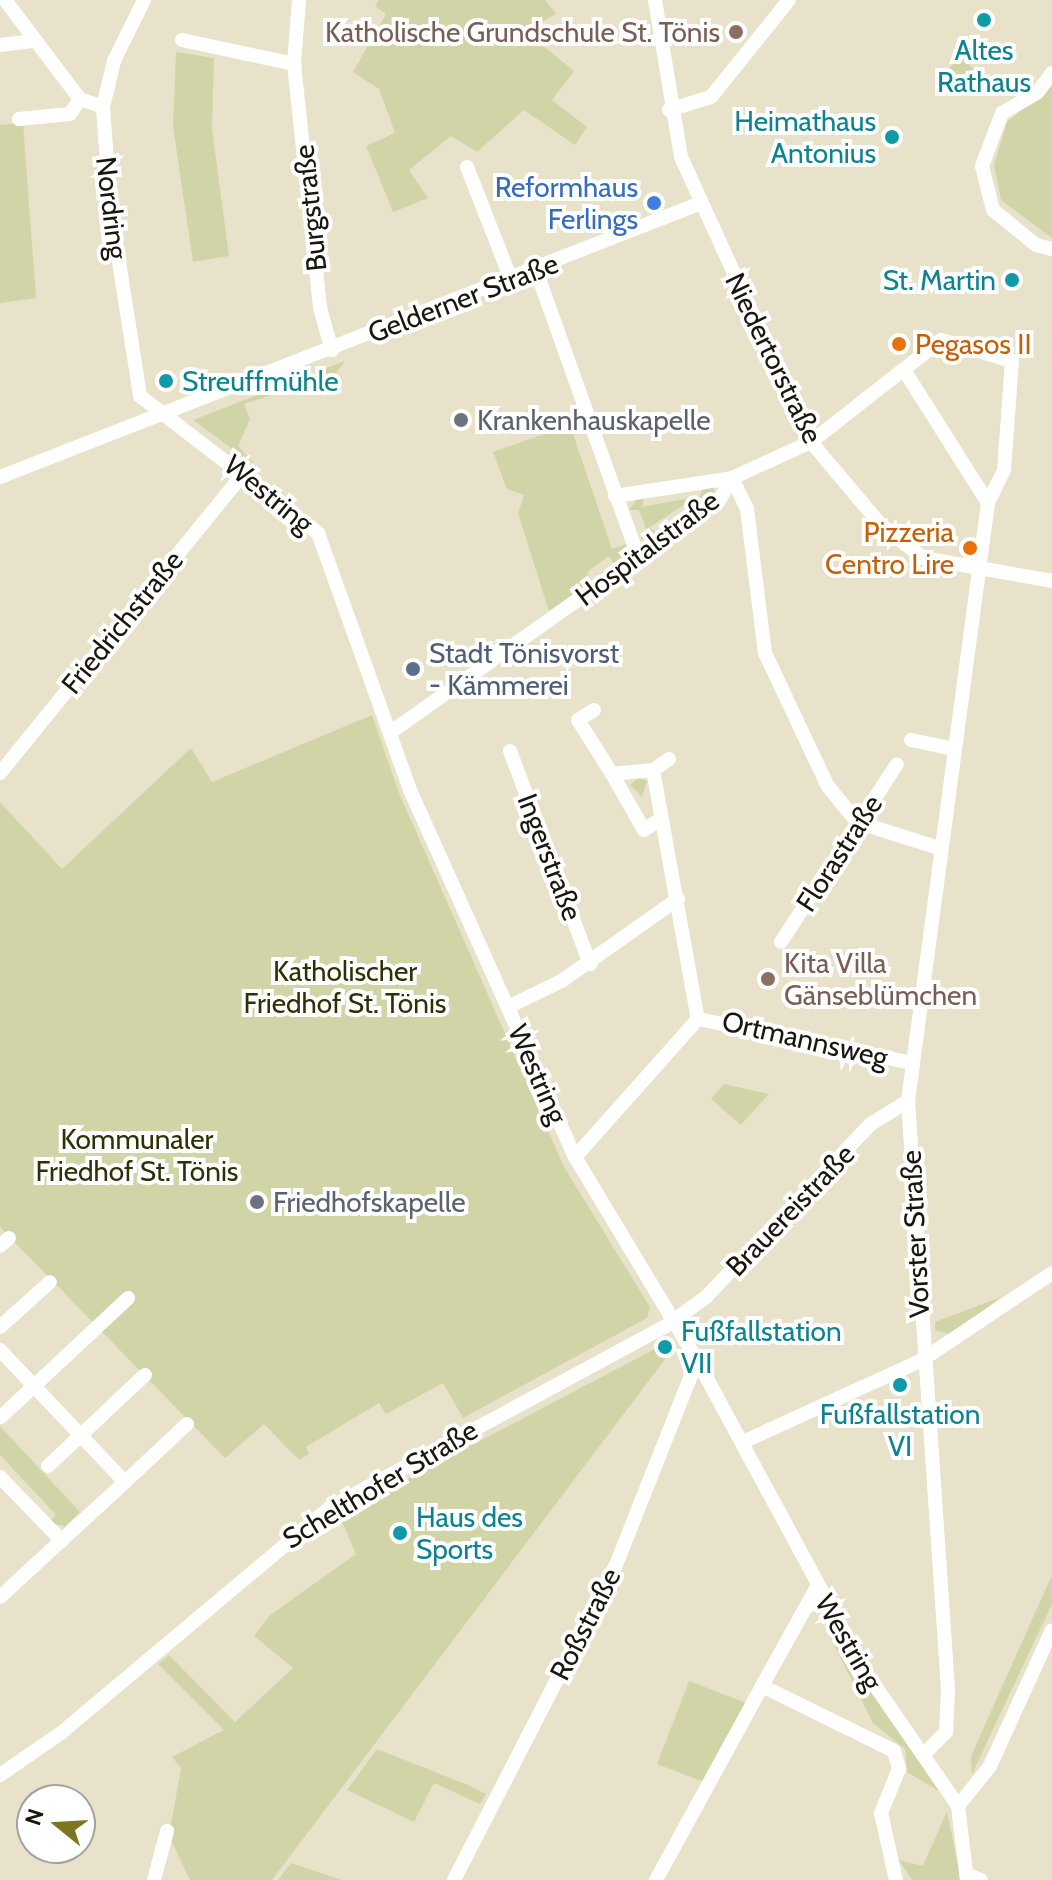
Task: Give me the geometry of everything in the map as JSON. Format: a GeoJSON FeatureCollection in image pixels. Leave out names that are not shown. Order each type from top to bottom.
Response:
{"type":"FeatureCollection","features":[{"type":"Feature","properties":{"kind":"street"},"geometry":{"type":"LineString","coordinates":[[5,0],[80,99],[103,107]]}},
{"type":"Feature","properties":{"kind":"street","name":"Nordring"},"geometry":{"type":"LineString","coordinates":[[144,0],[114,61],[103,107],[110,204],[140,396],[161,414]]}},
{"type":"Feature","properties":{"kind":"street","name":"Burgstraße"},"geometry":{"type":"LineString","coordinates":[[299,0],[294,64],[320,308],[332,350]]}},
{"type":"Feature","properties":{"kind":"street","name":"Niedertorstraße"},"geometry":{"type":"LineString","coordinates":[[655,0],[669,110],[701,203],[811,442],[880,524],[923,558],[1052,581]]}},
{"type":"Feature","properties":{"kind":"street"},"geometry":{"type":"LineString","coordinates":[[669,110],[711,97],[789,0]]}},
{"type":"Feature","properties":{"kind":"street"},"geometry":{"type":"LineString","coordinates":[[182,40],[294,64]]}},
{"type":"Feature","properties":{"kind":"street"},"geometry":{"type":"LineString","coordinates":[[0,45],[34,41]]}},
{"type":"Feature","properties":{"kind":"street"},"geometry":{"type":"LineString","coordinates":[[1052,73],[1037,93],[1002,113],[982,166],[993,210],[1036,245],[1052,249]]}},
{"type":"Feature","properties":{"kind":"street"},"geometry":{"type":"LineString","coordinates":[[19,119],[70,114],[80,99]]}},
{"type":"Feature","properties":{"kind":"street"},"geometry":{"type":"LineString","coordinates":[[467,167],[511,279]]}},
{"type":"Feature","properties":{"kind":"street","name":"Gelderner Straße"},"geometry":{"type":"LineString","coordinates":[[0,477],[332,350],[701,203]]}},
{"type":"Feature","properties":{"kind":"street"},"geometry":{"type":"LineString","coordinates":[[536,270],[639,559]]}},
{"type":"Feature","properties":{"kind":"street","name":"Hospitalstraße"},"geometry":{"type":"LineString","coordinates":[[391,732],[720,499],[732,478],[811,442],[941,340],[1012,361]]}},
{"type":"Feature","properties":{"kind":"street","name":"Vorster Straße"},"geometry":{"type":"LineString","coordinates":[[923,1755],[946,1732],[948,1690],[922,1360],[908,1101],[939,848],[983,571],[988,503],[1004,470],[1012,361]]}},
{"type":"Feature","properties":{"kind":"street"},"geometry":{"type":"LineString","coordinates":[[904,370],[988,503]]}},
{"type":"Feature","properties":{"kind":"street","name":"Westring"},"geometry":{"type":"LineString","coordinates":[[161,414],[245,471],[318,533],[391,732],[575,1157],[697,1360],[817,1587],[923,1755]]}},
{"type":"Feature","properties":{"kind":"street","name":"Friedrichstraße"},"geometry":{"type":"LineString","coordinates":[[0,773],[245,471]]}},
{"type":"Feature","properties":{"kind":"street"},"geometry":{"type":"LineString","coordinates":[[615,496],[732,478],[747,509],[765,653],[827,785],[857,822],[939,848]]}},
{"type":"Feature","properties":{"kind":"street"},"geometry":{"type":"LineString","coordinates":[[594,710],[578,720],[644,830],[659,820]]}},
{"type":"Feature","properties":{"kind":"street"},"geometry":{"type":"LineString","coordinates":[[911,740],[955,749]]}},
{"type":"Feature","properties":{"kind":"street","name":"Ingerstraße"},"geometry":{"type":"LineString","coordinates":[[510,751],[590,964]]}},
{"type":"Feature","properties":{"kind":"street"},"geometry":{"type":"LineString","coordinates":[[612,774],[653,770],[669,759]]}},
{"type":"Feature","properties":{"kind":"street","name":"Florastraße"},"geometry":{"type":"LineString","coordinates":[[781,942],[897,764]]}},
{"type":"Feature","properties":{"kind":"street"},"geometry":{"type":"LineString","coordinates":[[653,770],[659,820],[678,899]]}},
{"type":"Feature","properties":{"kind":"street","name":"Ingerstraße"},"geometry":{"type":"LineString","coordinates":[[508,1007],[590,964],[678,899]]}},
{"type":"Feature","properties":{"kind":"street","name":"Ortmannsweg"},"geometry":{"type":"LineString","coordinates":[[678,899],[676,926],[698,1019]]}},
{"type":"Feature","properties":{"kind":"street","name":"Ortmannsweg"},"geometry":{"type":"LineString","coordinates":[[698,1019],[912,1063]]}},
{"type":"Feature","properties":{"kind":"street","name":"Ortmannsweg"},"geometry":{"type":"LineString","coordinates":[[575,1157],[698,1019]]}},
{"type":"Feature","properties":{"kind":"street","name":"Brauereistraße"},"geometry":{"type":"LineString","coordinates":[[673,1320],[752,1252],[871,1124],[908,1101]]}},
{"type":"Feature","properties":{"kind":"street"},"geometry":{"type":"LineString","coordinates":[[743,1442],[922,1360],[1052,1273]]}},
{"type":"Feature","properties":{"kind":"street"},"geometry":{"type":"LineString","coordinates":[[0,1327],[50,1282]]}},
{"type":"Feature","properties":{"kind":"street"},"geometry":{"type":"LineString","coordinates":[[1,1417],[128,1298]]}},
{"type":"Feature","properties":{"kind":"street","name":"Schelthofer Straße"},"geometry":{"type":"LineString","coordinates":[[0,1775],[61,1733],[329,1508],[673,1320]]}},
{"type":"Feature","properties":{"kind":"street"},"geometry":{"type":"LineString","coordinates":[[0,1350],[36,1384],[125,1482]]}},
{"type":"Feature","properties":{"kind":"street","name":"Roßstraße"},"geometry":{"type":"LineString","coordinates":[[454,1880],[616,1565],[697,1360]]}},
{"type":"Feature","properties":{"kind":"street"},"geometry":{"type":"LineString","coordinates":[[48,1466],[145,1375]]}},
{"type":"Feature","properties":{"kind":"street"},"geometry":{"type":"LineString","coordinates":[[0,1597],[187,1424]]}},
{"type":"Feature","properties":{"kind":"street"},"geometry":{"type":"LineString","coordinates":[[0,1477],[62,1541]]}},
{"type":"Feature","properties":{"kind":"street"},"geometry":{"type":"LineString","coordinates":[[656,1880],[817,1587]]}},
{"type":"Feature","properties":{"kind":"street"},"geometry":{"type":"LineString","coordinates":[[958,1806],[990,1766],[1046,1662],[1052,1630]]}},
{"type":"Feature","properties":{"kind":"street"},"geometry":{"type":"LineString","coordinates":[[762,1686],[894,1751],[899,1769],[881,1813],[896,1880]]}},
{"type":"Feature","properties":{"kind":"street"},"geometry":{"type":"LineString","coordinates":[[923,1755],[958,1806],[966,1877],[981,1880]]}},
{"type":"Feature","properties":{"kind":"street"},"geometry":{"type":"LineString","coordinates":[[154,1880],[167,1831]]}},
{"type":"Feature","properties":{"kind":"green space"},"geometry":{"type":"Polygon","coordinates":[[[379,0],[545,0],[556,14],[525,31],[574,71],[552,100],[587,127],[575,145],[524,110],[477,152],[451,136],[409,170],[428,198],[393,212],[366,146],[395,133],[379,89],[353,72],[386,14],[375,6],[379,0]]]}},
{"type":"Feature","properties":{"kind":"green space"},"geometry":{"type":"Polygon","coordinates":[[[176,52],[214,58],[212,129],[229,256],[193,262],[173,126],[176,52]]]}},
{"type":"Feature","properties":{"kind":"green space"},"geometry":{"type":"Polygon","coordinates":[[[961,62],[971,66],[975,76],[971,86],[961,90],[951,86],[947,76],[951,66],[961,62]]]}},
{"type":"Feature","properties":{"kind":"green space"},"geometry":{"type":"Polygon","coordinates":[[[1052,85],[1052,238],[1001,200],[994,165],[1007,122],[1052,85]]]}},
{"type":"Feature","properties":{"kind":"green space"},"geometry":{"type":"Polygon","coordinates":[[[23,123],[36,298],[0,303],[0,125],[23,123]]]}},
{"type":"Feature","properties":{"kind":"green space"},"geometry":{"type":"Polygon","coordinates":[[[345,361],[335,374],[244,404],[250,419],[238,446],[258,468],[193,420],[345,361]]]}},
{"type":"Feature","properties":{"kind":"green space"},"geometry":{"type":"Polygon","coordinates":[[[570,425],[612,549],[626,544],[627,553],[615,565],[609,556],[587,572],[592,581],[549,611],[518,513],[524,495],[507,489],[493,452],[570,425]]]}},
{"type":"Feature","properties":{"kind":"green space"},"geometry":{"type":"Polygon","coordinates":[[[703,485],[713,486],[715,497],[701,507],[688,502],[649,528],[660,534],[640,540],[647,531],[639,510],[629,510],[636,500],[645,495],[642,507],[700,496],[703,485]]]}},
{"type":"Feature","properties":{"kind":"green space"},"geometry":{"type":"Polygon","coordinates":[[[372,715],[399,793],[564,1167],[650,1307],[647,1318],[463,1418],[443,1383],[386,1414],[379,1403],[306,1447],[309,1454],[299,1460],[264,1424],[225,1458],[0,1227],[0,802],[62,869],[191,748],[212,782],[372,715]]]}},
{"type":"Feature","properties":{"kind":"green space"},"geometry":{"type":"Polygon","coordinates":[[[638,778],[647,781],[642,797],[630,785],[638,778]]]}},
{"type":"Feature","properties":{"kind":"green space"},"geometry":{"type":"Polygon","coordinates":[[[724,1084],[769,1094],[741,1125],[711,1099],[724,1084]]]}},
{"type":"Feature","properties":{"kind":"green space"},"geometry":{"type":"Polygon","coordinates":[[[1001,1297],[951,1335],[935,1330],[935,1322],[1001,1297]]]}},
{"type":"Feature","properties":{"kind":"green space"},"geometry":{"type":"Polygon","coordinates":[[[668,1342],[675,1346],[272,1880],[190,1880],[169,1836],[181,1768],[172,1757],[224,1730],[158,1664],[169,1655],[235,1722],[293,1668],[254,1636],[269,1616],[356,1554],[339,1515],[668,1342]]]}},
{"type":"Feature","properties":{"kind":"green space"},"geometry":{"type":"Polygon","coordinates":[[[0,1426],[80,1512],[65,1526],[48,1523],[56,1515],[0,1455],[0,1426]]]}},
{"type":"Feature","properties":{"kind":"green space"},"geometry":{"type":"Polygon","coordinates":[[[1052,1575],[1052,1604],[972,1774],[971,1756],[1052,1575]]]}},
{"type":"Feature","properties":{"kind":"green space"},"geometry":{"type":"Polygon","coordinates":[[[828,1633],[923,1761],[939,1791],[907,1772],[905,1749],[873,1723],[828,1633]]]}},
{"type":"Feature","properties":{"kind":"green space"},"geometry":{"type":"Polygon","coordinates":[[[689,1681],[747,1703],[715,1786],[657,1764],[689,1681]]]}},
{"type":"Feature","properties":{"kind":"green space"},"geometry":{"type":"Polygon","coordinates":[[[377,1749],[486,1794],[480,1804],[434,1783],[414,1822],[347,1790],[377,1749]]]}},
{"type":"Feature","properties":{"kind":"green space"},"geometry":{"type":"Polygon","coordinates":[[[947,1811],[961,1880],[912,1880],[899,1860],[923,1866],[947,1811]]]}},
{"type":"Feature","properties":{"kind":"green space"},"geometry":{"type":"Polygon","coordinates":[[[291,1863],[342,1880],[278,1880],[291,1863]]]}},
{"type":"Feature","properties":{"kind":"place","name":"Altes Rathaus"},"geometry":{"type":"Point","coordinates":[984,20]}},
{"type":"Feature","properties":{"kind":"place","name":"Katholische Grundschule St. Tönis"},"geometry":{"type":"Point","coordinates":[736,32]}},
{"type":"Feature","properties":{"kind":"place","name":"Heimathaus Antonius"},"geometry":{"type":"Point","coordinates":[892,137]}},
{"type":"Feature","properties":{"kind":"place","name":"Reformhaus Ferlings"},"geometry":{"type":"Point","coordinates":[654,203]}},
{"type":"Feature","properties":{"kind":"place","name":"St. Martin"},"geometry":{"type":"Point","coordinates":[1012,280]}},
{"type":"Feature","properties":{"kind":"place","name":"Pegasos II"},"geometry":{"type":"Point","coordinates":[899,344]}},
{"type":"Feature","properties":{"kind":"place","name":"Streuffmühle"},"geometry":{"type":"Point","coordinates":[166,381]}},
{"type":"Feature","properties":{"kind":"place","name":"Krankenhauskapelle"},"geometry":{"type":"Point","coordinates":[461,420]}},
{"type":"Feature","properties":{"kind":"place","name":"Pizzeria Centro Lire"},"geometry":{"type":"Point","coordinates":[970,548]}},
{"type":"Feature","properties":{"kind":"place","name":"Stadt Tönisvorst - Kämmerei"},"geometry":{"type":"Point","coordinates":[413,669]}},
{"type":"Feature","properties":{"kind":"place","name":"Kita Villa Gänseblümchen"},"geometry":{"type":"Point","coordinates":[768,979]}},
{"type":"Feature","properties":{"kind":"place","name":"Friedhofskapelle"},"geometry":{"type":"Point","coordinates":[257,1202]}},
{"type":"Feature","properties":{"kind":"place","name":"Fußfallstation VII"},"geometry":{"type":"Point","coordinates":[665,1347]}},
{"type":"Feature","properties":{"kind":"place","name":"Fußfallstation VI"},"geometry":{"type":"Point","coordinates":[900,1385]}},
{"type":"Feature","properties":{"kind":"place","name":"Haus des Sports"},"geometry":{"type":"Point","coordinates":[400,1533]}},
{"type":"Feature","properties":{"kind":"park label","name":"Katholischer Friedhof St. Tönis"},"geometry":{"type":"Point","coordinates":[345,987]}},
{"type":"Feature","properties":{"kind":"park label","name":"Kommunaler Friedhof St. Tönis"},"geometry":{"type":"Point","coordinates":[137,1155]}}]}
